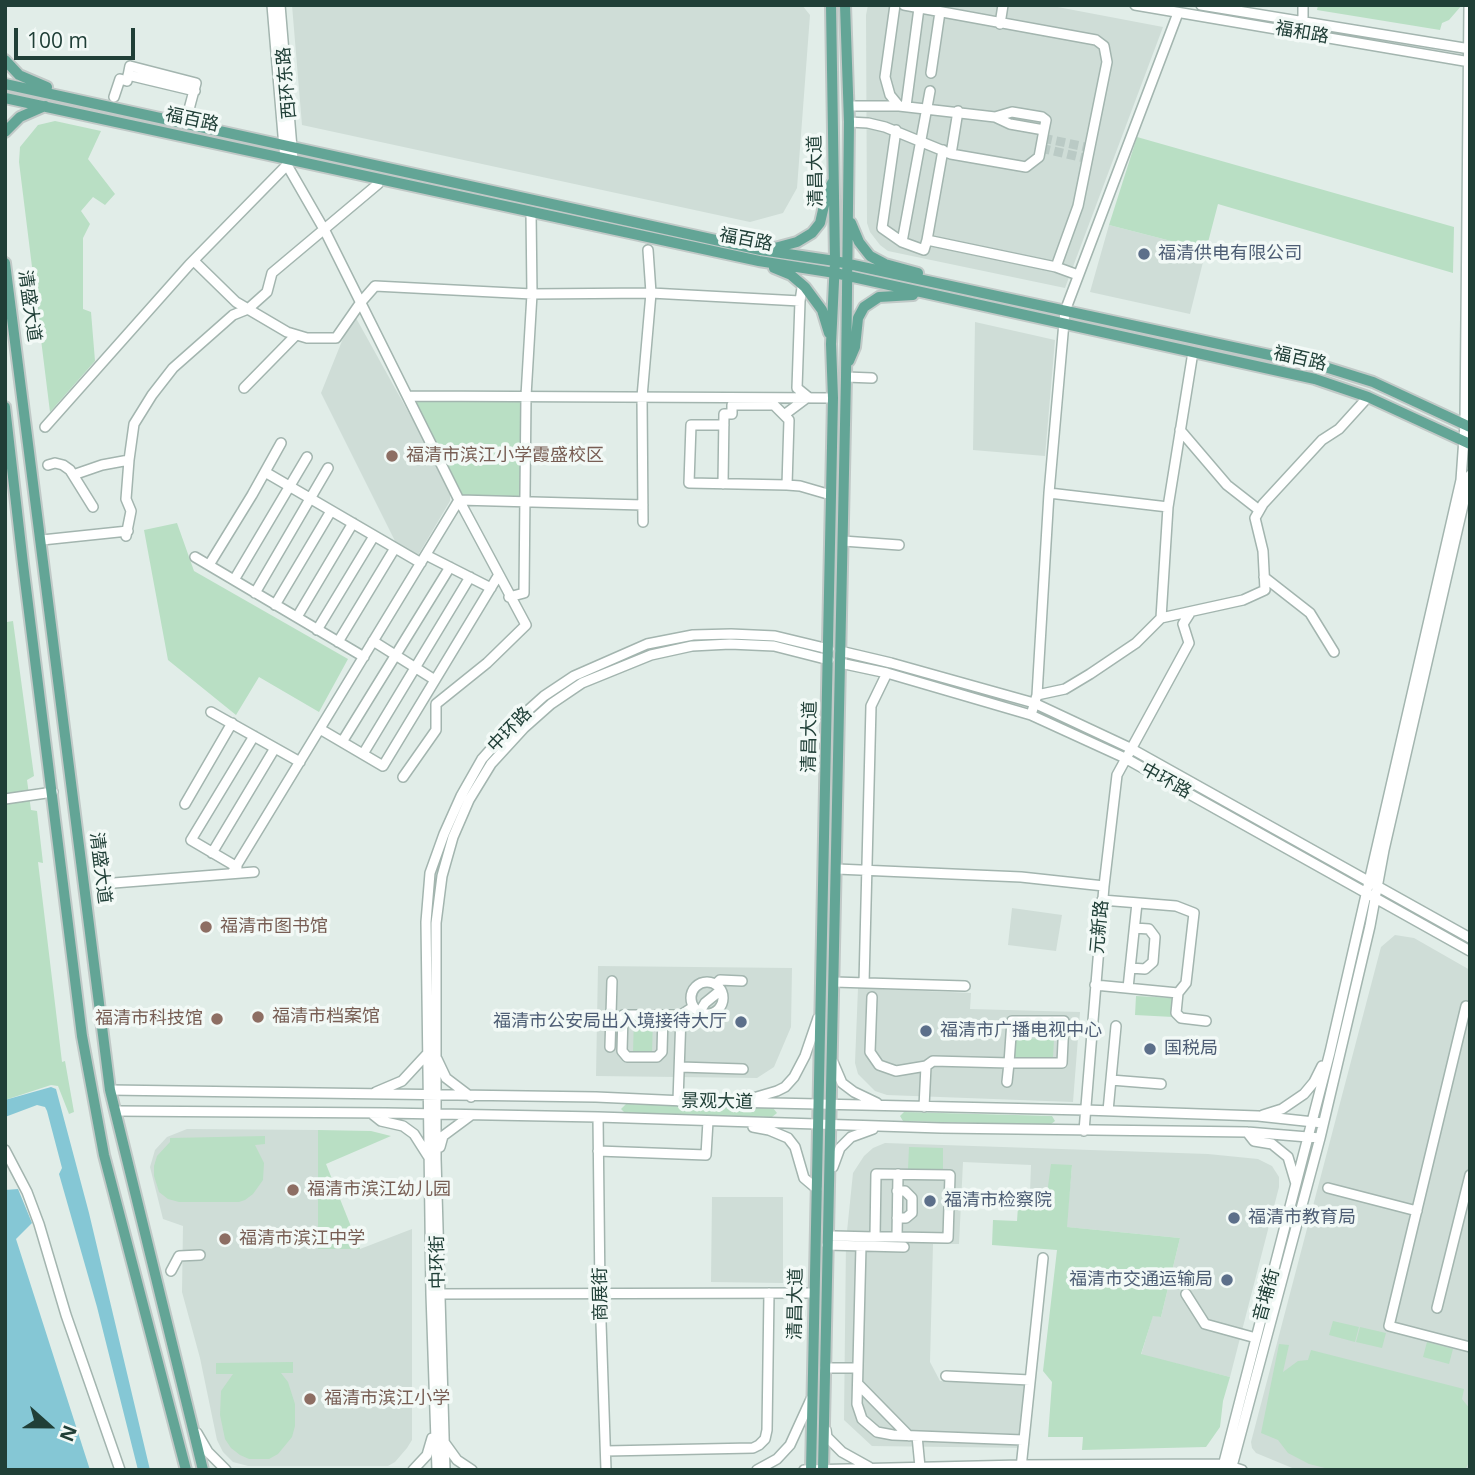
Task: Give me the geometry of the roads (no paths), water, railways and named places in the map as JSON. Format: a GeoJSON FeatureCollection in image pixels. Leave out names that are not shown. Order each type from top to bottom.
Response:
{"type":"FeatureCollection","features":[{"type":"Feature","properties":{"kind":"main road","name":"清昌大道"},"geometry":{"type":"LineString","coordinates":[[811,1470],[813,1293],[823,1189],[825,1104],[832,1042],[837,869],[831,495],[831,344],[835,261],[831,5]]}},
{"type":"Feature","properties":{"kind":"main road","name":"清昌大道"},"geometry":{"type":"LineString","coordinates":[[825,1104],[821,1009],[835,656],[843,541],[849,122],[845,5]]}},
{"type":"Feature","properties":{"kind":"main road"},"geometry":{"type":"LineString","coordinates":[[5,60],[19,75],[34,83],[89,103]]}},
{"type":"Feature","properties":{"kind":"main road","name":"福百路"},"geometry":{"type":"LineString","coordinates":[[5,84],[835,274],[1315,379],[1368,397],[1467,442]]}},
{"type":"Feature","properties":{"kind":"main road","name":"福百路"},"geometry":{"type":"LineString","coordinates":[[5,98],[531,212],[760,255],[835,261],[1325,367],[1373,382],[1467,425]]}},
{"type":"Feature","properties":{"kind":"main road"},"geometry":{"type":"LineString","coordinates":[[5,132],[20,117],[45,106]]}},
{"type":"Feature","properties":{"kind":"main road"},"geometry":{"type":"LineString","coordinates":[[760,255],[797,242],[812,233],[820,223],[826,197],[834,180]]}},
{"type":"Feature","properties":{"kind":"main road"},"geometry":{"type":"LineString","coordinates":[[848,205],[852,229],[870,256],[885,264],[918,273],[932,283]]}},
{"type":"Feature","properties":{"kind":"main road"},"geometry":{"type":"LineString","coordinates":[[760,255],[805,286],[822,310],[831,344]]}},
{"type":"Feature","properties":{"kind":"main road","name":"清盛大道"},"geometry":{"type":"LineString","coordinates":[[5,263],[110,1090],[203,1470]]}},
{"type":"Feature","properties":{"kind":"main road"},"geometry":{"type":"LineString","coordinates":[[846,372],[855,347],[858,318],[864,307],[879,297],[925,294]]}},
{"type":"Feature","properties":{"kind":"main road"},"geometry":{"type":"LineString","coordinates":[[5,407],[82,1036],[104,1155],[186,1470]]}},
{"type":"Feature","properties":{"kind":"main road","name":"清昌大道"},"geometry":{"type":"LineString","coordinates":[[823,1189],[831,1240],[823,1470]]}},
{"type":"Feature","properties":{"kind":"street","name":"西环东路"},"geometry":{"type":"LineString","coordinates":[[272,5],[289,147]]}},
{"type":"Feature","properties":{"kind":"street","name":"西环东路"},"geometry":{"type":"LineString","coordinates":[[280,5],[289,161]]}},
{"type":"Feature","properties":{"kind":"street"},"geometry":{"type":"LineString","coordinates":[[825,5],[832,20]]}},
{"type":"Feature","properties":{"kind":"street"},"geometry":{"type":"LineString","coordinates":[[845,21],[851,5]]}},
{"type":"Feature","properties":{"kind":"street"},"geometry":{"type":"LineString","coordinates":[[895,5],[885,77],[890,95],[902,106]]}},
{"type":"Feature","properties":{"kind":"street"},"geometry":{"type":"LineString","coordinates":[[904,5],[1096,40],[1104,46],[1107,62],[1078,206],[1056,267]]}},
{"type":"Feature","properties":{"kind":"street"},"geometry":{"type":"LineString","coordinates":[[1000,24],[1003,5]]}},
{"type":"Feature","properties":{"kind":"street","name":"福和路"},"geometry":{"type":"LineString","coordinates":[[1135,5],[1469,61]]}},
{"type":"Feature","properties":{"kind":"street","name":"福和路"},"geometry":{"type":"LineString","coordinates":[[1200,5],[1469,49]]}},
{"type":"Feature","properties":{"kind":"street"},"geometry":{"type":"LineString","coordinates":[[1303,5],[1303,23]]}},
{"type":"Feature","properties":{"kind":"street"},"geometry":{"type":"LineString","coordinates":[[1258,1116],[1282,1109],[1304,1094],[1314,1082],[1330,1052],[1371,895],[1461,480],[1467,442],[1469,5]]}},
{"type":"Feature","properties":{"kind":"street"},"geometry":{"type":"LineString","coordinates":[[902,106],[919,8]]}},
{"type":"Feature","properties":{"kind":"street"},"geometry":{"type":"LineString","coordinates":[[931,73],[940,12]]}},
{"type":"Feature","properties":{"kind":"street"},"geometry":{"type":"LineString","coordinates":[[1031,715],[1035,699],[1062,324],[1178,12]]}},
{"type":"Feature","properties":{"kind":"street"},"geometry":{"type":"LineString","coordinates":[[114,97],[120,79],[127,81],[130,66],[197,83],[188,113]]}},
{"type":"Feature","properties":{"kind":"street"},"geometry":{"type":"LineString","coordinates":[[902,242],[930,91]]}},
{"type":"Feature","properties":{"kind":"street"},"geometry":{"type":"LineString","coordinates":[[849,106],[902,106],[995,117],[1012,112],[1046,120],[1039,157],[1026,167],[947,152],[896,130],[868,122],[849,122]]}},
{"type":"Feature","properties":{"kind":"street"},"geometry":{"type":"LineString","coordinates":[[896,130],[882,228],[902,242],[924,250],[958,111]]}},
{"type":"Feature","properties":{"kind":"street"},"geometry":{"type":"LineString","coordinates":[[45,428],[194,261],[289,161],[459,500],[526,625],[488,663],[436,704],[436,730],[403,777]]}},
{"type":"Feature","properties":{"kind":"street"},"geometry":{"type":"LineString","coordinates":[[42,540],[127,533],[131,511],[126,499],[134,424],[152,395],[173,368],[233,315],[248,309],[267,292],[272,273],[378,184]]}},
{"type":"Feature","properties":{"kind":"street"},"geometry":{"type":"LineString","coordinates":[[509,597],[524,593],[526,396],[532,294],[531,212]]}},
{"type":"Feature","properties":{"kind":"street"},"geometry":{"type":"LineString","coordinates":[[927,240],[1056,267],[1078,275]]}},
{"type":"Feature","properties":{"kind":"street"},"geometry":{"type":"LineString","coordinates":[[643,522],[642,397],[651,293],[648,250]]}},
{"type":"Feature","properties":{"kind":"street"},"geometry":{"type":"LineString","coordinates":[[194,261],[236,302],[296,335],[307,338],[336,338],[360,302],[375,286],[532,294],[651,293],[800,301]]}},
{"type":"Feature","properties":{"kind":"street"},"geometry":{"type":"LineString","coordinates":[[805,286],[802,288],[800,301],[797,388],[808,397]]}},
{"type":"Feature","properties":{"kind":"street"},"geometry":{"type":"LineString","coordinates":[[244,388],[296,335]]}},
{"type":"Feature","properties":{"kind":"street"},"geometry":{"type":"LineString","coordinates":[[1161,618],[1168,507],[1193,352]]}},
{"type":"Feature","properties":{"kind":"street"},"geometry":{"type":"LineString","coordinates":[[846,372],[872,377]]}},
{"type":"Feature","properties":{"kind":"street"},"geometry":{"type":"LineString","coordinates":[[408,396],[833,398]]}},
{"type":"Feature","properties":{"kind":"street"},"geometry":{"type":"LineString","coordinates":[[784,415],[808,397]]}},
{"type":"Feature","properties":{"kind":"street"},"geometry":{"type":"LineString","coordinates":[[1035,699],[1065,689],[1090,674],[1136,643],[1161,618],[1243,600],[1265,590],[1263,551],[1255,518],[1259,510],[1322,440],[1339,429],[1368,397]]}},
{"type":"Feature","properties":{"kind":"street"},"geometry":{"type":"LineString","coordinates":[[723,484],[724,414],[732,414],[732,405],[774,405],[789,420],[787,485]]}},
{"type":"Feature","properties":{"kind":"street"},"geometry":{"type":"LineString","coordinates":[[724,425],[691,425],[689,483],[800,486],[831,495]]}},
{"type":"Feature","properties":{"kind":"street"},"geometry":{"type":"LineString","coordinates":[[1180,430],[1227,485],[1259,510]]}},
{"type":"Feature","properties":{"kind":"street"},"geometry":{"type":"LineString","coordinates":[[209,565],[281,443]]}},
{"type":"Feature","properties":{"kind":"street"},"geometry":{"type":"LineString","coordinates":[[233,580],[307,457]]}},
{"type":"Feature","properties":{"kind":"street"},"geometry":{"type":"LineString","coordinates":[[73,475],[102,465],[129,460]]}},
{"type":"Feature","properties":{"kind":"street"},"geometry":{"type":"LineString","coordinates":[[48,465],[63,465],[73,475],[93,507]]}},
{"type":"Feature","properties":{"kind":"street"},"geometry":{"type":"LineString","coordinates":[[255,593],[328,468]]}},
{"type":"Feature","properties":{"kind":"street"},"geometry":{"type":"LineString","coordinates":[[265,472],[395,548],[450,567],[491,588]]}},
{"type":"Feature","properties":{"kind":"street"},"geometry":{"type":"LineString","coordinates":[[1373,883],[1470,475]]}},
{"type":"Feature","properties":{"kind":"street"},"geometry":{"type":"LineString","coordinates":[[1049,494],[1168,507]]}},
{"type":"Feature","properties":{"kind":"street"},"geometry":{"type":"LineString","coordinates":[[459,500],[643,505]]}},
{"type":"Feature","properties":{"kind":"street"},"geometry":{"type":"LineString","coordinates":[[234,870],[459,500]]}},
{"type":"Feature","properties":{"kind":"street"},"geometry":{"type":"LineString","coordinates":[[275,605],[331,511]]}},
{"type":"Feature","properties":{"kind":"street"},"geometry":{"type":"LineString","coordinates":[[297,617],[353,523]]}},
{"type":"Feature","properties":{"kind":"street"},"geometry":{"type":"LineString","coordinates":[[317,630],[374,536]]}},
{"type":"Feature","properties":{"kind":"street"},"geometry":{"type":"LineString","coordinates":[[843,541],[899,545]]}},
{"type":"Feature","properties":{"kind":"street"},"geometry":{"type":"LineString","coordinates":[[338,642],[395,548]]}},
{"type":"Feature","properties":{"kind":"street"},"geometry":{"type":"LineString","coordinates":[[195,557],[363,657]]}},
{"type":"Feature","properties":{"kind":"street"},"geometry":{"type":"LineString","coordinates":[[342,742],[450,567]]}},
{"type":"Feature","properties":{"kind":"street"},"geometry":{"type":"LineString","coordinates":[[320,729],[383,766],[498,576]]}},
{"type":"Feature","properties":{"kind":"street"},"geometry":{"type":"LineString","coordinates":[[363,754],[470,577]]}},
{"type":"Feature","properties":{"kind":"street"},"geometry":{"type":"LineString","coordinates":[[1264,577],[1310,613],[1334,652]]}},
{"type":"Feature","properties":{"kind":"street","name":"元新路"},"geometry":{"type":"LineString","coordinates":[[1084,1131],[1102,900],[1117,775],[1189,643],[1182,624],[1190,613]]}},
{"type":"Feature","properties":{"kind":"street","name":"中环路"},"geometry":{"type":"LineString","coordinates":[[431,1054],[426,922],[430,873],[461,796],[482,760],[515,722],[544,696],[574,676],[647,644],[693,635],[775,636],[887,673],[1031,715],[1125,758],[1470,951]]}},
{"type":"Feature","properties":{"kind":"street"},"geometry":{"type":"LineString","coordinates":[[373,641],[435,680]]}},
{"type":"Feature","properties":{"kind":"street","name":"中环路"},"geometry":{"type":"LineString","coordinates":[[835,656],[891,663],[1035,699],[1130,748],[1470,938]]}},
{"type":"Feature","properties":{"kind":"street"},"geometry":{"type":"LineString","coordinates":[[864,983],[871,706],[887,673]]}},
{"type":"Feature","properties":{"kind":"street"},"geometry":{"type":"LineString","coordinates":[[211,712],[300,762]]}},
{"type":"Feature","properties":{"kind":"street"},"geometry":{"type":"LineString","coordinates":[[185,804],[232,723]]}},
{"type":"Feature","properties":{"kind":"street"},"geometry":{"type":"LineString","coordinates":[[234,870],[191,840],[254,736]]}},
{"type":"Feature","properties":{"kind":"street"},"geometry":{"type":"LineString","coordinates":[[212,853],[275,748]]}},
{"type":"Feature","properties":{"kind":"street"},"geometry":{"type":"LineString","coordinates":[[5,799],[53,792]]}},
{"type":"Feature","properties":{"kind":"street"},"geometry":{"type":"LineString","coordinates":[[837,869],[1021,877],[1104,886]]}},
{"type":"Feature","properties":{"kind":"street"},"geometry":{"type":"LineString","coordinates":[[100,884],[234,870],[254,872]]}},
{"type":"Feature","properties":{"kind":"street","name":"音埔街"},"geometry":{"type":"LineString","coordinates":[[1227,1467],[1320,1138],[1371,895]]}},
{"type":"Feature","properties":{"kind":"street"},"geometry":{"type":"LineString","coordinates":[[1102,900],[1176,906],[1194,913],[1186,983],[1178,993],[1176,1013],[1181,1018],[1206,1021]]}},
{"type":"Feature","properties":{"kind":"street"},"geometry":{"type":"LineString","coordinates":[[1128,988],[1137,903]]}},
{"type":"Feature","properties":{"kind":"street"},"geometry":{"type":"LineString","coordinates":[[1130,968],[1145,970],[1153,962],[1155,937],[1149,929],[1135,928]]}},
{"type":"Feature","properties":{"kind":"street"},"geometry":{"type":"LineString","coordinates":[[696,1010],[710,1015],[719,1009],[724,999],[719,987],[720,980],[742,981]]}},
{"type":"Feature","properties":{"kind":"street"},"geometry":{"type":"LineString","coordinates":[[610,1047],[612,981]]}},
{"type":"Feature","properties":{"kind":"street"},"geometry":{"type":"LineString","coordinates":[[696,1010],[691,995],[696,986],[706,982],[719,987]]}},
{"type":"Feature","properties":{"kind":"street"},"geometry":{"type":"LineString","coordinates":[[834,982],[965,986]]}},
{"type":"Feature","properties":{"kind":"street"},"geometry":{"type":"LineString","coordinates":[[1095,985],[1178,993]]}},
{"type":"Feature","properties":{"kind":"street"},"geometry":{"type":"LineString","coordinates":[[611,1014],[681,1015],[696,1010],[719,987]]}},
{"type":"Feature","properties":{"kind":"street"},"geometry":{"type":"LineString","coordinates":[[872,997],[870,1052],[879,1065],[896,1071],[926,1066],[933,1061],[1009,1063],[1062,1063],[1064,1021],[1012,1021],[1009,1063],[1007,1082]]}},
{"type":"Feature","properties":{"kind":"street"},"geometry":{"type":"LineString","coordinates":[[1470,1007],[1466,1006],[1389,1326],[1470,1347]]}},
{"type":"Feature","properties":{"kind":"street"},"geometry":{"type":"LineString","coordinates":[[734,1102],[766,1096],[785,1087],[806,1056],[821,1009]]}},
{"type":"Feature","properties":{"kind":"street"},"geometry":{"type":"LineString","coordinates":[[623,1015],[622,1051],[627,1057],[657,1057],[662,1052],[663,1015]]}},
{"type":"Feature","properties":{"kind":"street"},"geometry":{"type":"LineString","coordinates":[[678,1101],[681,1015]]}},
{"type":"Feature","properties":{"kind":"street"},"geometry":{"type":"LineString","coordinates":[[1108,1111],[1116,1026]]}},
{"type":"Feature","properties":{"kind":"street"},"geometry":{"type":"LineString","coordinates":[[832,1042],[833,1063],[842,1083],[864,1098],[885,1106]]}},
{"type":"Feature","properties":{"kind":"street","name":"音埔街"},"geometry":{"type":"LineString","coordinates":[[1227,1467],[1256,1338],[1330,1052]]}},
{"type":"Feature","properties":{"kind":"street"},"geometry":{"type":"LineString","coordinates":[[372,1094],[402,1081],[431,1054],[446,1078],[471,1097]]}},
{"type":"Feature","properties":{"kind":"street","name":"中环街"},"geometry":{"type":"LineString","coordinates":[[431,1054],[436,1470]]}},
{"type":"Feature","properties":{"kind":"street"},"geometry":{"type":"LineString","coordinates":[[680,1066],[743,1069]]}},
{"type":"Feature","properties":{"kind":"street"},"geometry":{"type":"LineString","coordinates":[[924,1107],[926,1066]]}},
{"type":"Feature","properties":{"kind":"street"},"geometry":{"type":"LineString","coordinates":[[1111,1080],[1161,1084]]}},
{"type":"Feature","properties":{"kind":"street","name":"景观大道"},"geometry":{"type":"LineString","coordinates":[[110,1090],[596,1097],[1085,1110],[1258,1116],[1323,1123]]}},
{"type":"Feature","properties":{"kind":"street"},"geometry":{"type":"LineString","coordinates":[[386,1094],[386,1113]]}},
{"type":"Feature","properties":{"kind":"street"},"geometry":{"type":"LineString","coordinates":[[501,1116],[502,1097]]}},
{"type":"Feature","properties":{"kind":"street","name":"景观大道"},"geometry":{"type":"LineString","coordinates":[[115,1111],[371,1112],[598,1117],[1084,1131],[1247,1132],[1320,1138]]}},
{"type":"Feature","properties":{"kind":"street"},"geometry":{"type":"LineString","coordinates":[[371,1112],[381,1121],[403,1126],[414,1133],[433,1159]]}},
{"type":"Feature","properties":{"kind":"street"},"geometry":{"type":"LineString","coordinates":[[433,1159],[443,1136],[471,1115]]}},
{"type":"Feature","properties":{"kind":"street","name":"商展街"},"geometry":{"type":"LineString","coordinates":[[598,1117],[606,1470]]}},
{"type":"Feature","properties":{"kind":"street"},"geometry":{"type":"LineString","coordinates":[[598,1151],[706,1154],[708,1121]]}},
{"type":"Feature","properties":{"kind":"street"},"geometry":{"type":"LineString","coordinates":[[735,1122],[769,1130],[788,1138],[795,1147],[804,1178],[823,1189],[839,1148],[851,1137],[884,1126]]}},
{"type":"Feature","properties":{"kind":"street"},"geometry":{"type":"LineString","coordinates":[[1247,1132],[1254,1141],[1272,1144],[1288,1157],[1296,1187]]}},
{"type":"Feature","properties":{"kind":"street"},"geometry":{"type":"LineString","coordinates":[[5,1150],[27,1192],[42,1233],[66,1315],[120,1470]]}},
{"type":"Feature","properties":{"kind":"street"},"geometry":{"type":"LineString","coordinates":[[831,1240],[874,1237],[948,1238],[950,1175],[876,1174],[874,1237]]}},
{"type":"Feature","properties":{"kind":"street"},"geometry":{"type":"LineString","coordinates":[[897,1237],[898,1174]]}},
{"type":"Feature","properties":{"kind":"street"},"geometry":{"type":"LineString","coordinates":[[1437,1308],[1470,1175]]}},
{"type":"Feature","properties":{"kind":"street"},"geometry":{"type":"LineString","coordinates":[[1328,1188],[1417,1211]]}},
{"type":"Feature","properties":{"kind":"street"},"geometry":{"type":"LineString","coordinates":[[897,1191],[905,1191],[912,1198],[912,1213],[905,1218],[897,1218]]}},
{"type":"Feature","properties":{"kind":"street"},"geometry":{"type":"LineString","coordinates":[[1457,1226],[1470,1229]]}},
{"type":"Feature","properties":{"kind":"street"},"geometry":{"type":"LineString","coordinates":[[831,1240],[861,1246],[904,1247]]}},
{"type":"Feature","properties":{"kind":"street"},"geometry":{"type":"LineString","coordinates":[[861,1246],[858,1404],[862,1419],[877,1432],[1023,1440]]}},
{"type":"Feature","properties":{"kind":"street"},"geometry":{"type":"LineString","coordinates":[[171,1271],[179,1256],[200,1255]]}},
{"type":"Feature","properties":{"kind":"street"},"geometry":{"type":"LineString","coordinates":[[1021,1467],[1043,1258]]}},
{"type":"Feature","properties":{"kind":"street"},"geometry":{"type":"LineString","coordinates":[[606,1451],[759,1446],[768,1430],[769,1293]]}},
{"type":"Feature","properties":{"kind":"street"},"geometry":{"type":"LineString","coordinates":[[435,1294],[813,1293]]}},
{"type":"Feature","properties":{"kind":"street","name":"中环街"},"geometry":{"type":"LineString","coordinates":[[435,1294],[444,1470]]}},
{"type":"Feature","properties":{"kind":"street"},"geometry":{"type":"LineString","coordinates":[[1186,1294],[1205,1324],[1256,1338]]}},
{"type":"Feature","properties":{"kind":"street"},"geometry":{"type":"LineString","coordinates":[[825,1368],[858,1368]]}},
{"type":"Feature","properties":{"kind":"street"},"geometry":{"type":"LineString","coordinates":[[946,1376],[1030,1380]]}},
{"type":"Feature","properties":{"kind":"street"},"geometry":{"type":"LineString","coordinates":[[858,1384],[913,1436],[920,1467]]}},
{"type":"Feature","properties":{"kind":"street"},"geometry":{"type":"LineString","coordinates":[[757,1470],[776,1459],[790,1445],[812,1397]]}},
{"type":"Feature","properties":{"kind":"street"},"geometry":{"type":"LineString","coordinates":[[413,1470],[427,1455],[432,1440],[434,1412]]}},
{"type":"Feature","properties":{"kind":"street"},"geometry":{"type":"LineString","coordinates":[[824,1417],[827,1437],[833,1444],[858,1463],[874,1469]]}},
{"type":"Feature","properties":{"kind":"street"},"geometry":{"type":"LineString","coordinates":[[192,1422],[208,1452],[226,1470]]}},
{"type":"Feature","properties":{"kind":"street"},"geometry":{"type":"LineString","coordinates":[[444,1441],[457,1460],[472,1470]]}},
{"type":"Feature","properties":{"kind":"street"},"geometry":{"type":"LineString","coordinates":[[804,1470],[920,1467],[1227,1467],[1242,1470]]}},
{"type":"Feature","properties":{"kind":"water"},"geometry":{"type":"Polygon","coordinates":[[[51,1087],[56,1089],[89,1213],[150,1470],[138,1470],[97,1307],[59,1174],[62,1168],[47,1111],[45,1107],[37,1105],[5,1117],[5,1100],[51,1087]]]}},
{"type":"Feature","properties":{"kind":"water"},"geometry":{"type":"Polygon","coordinates":[[[18,1189],[32,1223],[16,1239],[90,1470],[5,1470],[5,1190],[18,1189]]]}},
{"type":"Feature","properties":{"kind":"tunnel"},"geometry":{"type":"LineString","coordinates":[[1043,138],[1090,148]]}},
{"type":"Feature","properties":{"kind":"tunnel"},"geometry":{"type":"LineString","coordinates":[[1041,148],[1088,159]]}},
{"type":"Feature","properties":{"kind":"place","name":"福清供电有限公司"},"geometry":{"type":"Point","coordinates":[1144,254]}},
{"type":"Feature","properties":{"kind":"place","name":"福清市滨江小学霞盛校区"},"geometry":{"type":"Point","coordinates":[392,456]}},
{"type":"Feature","properties":{"kind":"place","name":"福清市图书馆"},"geometry":{"type":"Point","coordinates":[206,927]}},
{"type":"Feature","properties":{"kind":"place","name":"福清市档案馆"},"geometry":{"type":"Point","coordinates":[258,1017]}},
{"type":"Feature","properties":{"kind":"place","name":"福清市科技馆"},"geometry":{"type":"Point","coordinates":[217,1019]}},
{"type":"Feature","properties":{"kind":"place","name":"福清市公安局出入境接待大厅"},"geometry":{"type":"Point","coordinates":[741,1022]}},
{"type":"Feature","properties":{"kind":"place","name":"福清市广播电视中心"},"geometry":{"type":"Point","coordinates":[926,1031]}},
{"type":"Feature","properties":{"kind":"place","name":"国税局"},"geometry":{"type":"Point","coordinates":[1150,1049]}},
{"type":"Feature","properties":{"kind":"place","name":"福清市滨江幼儿园"},"geometry":{"type":"Point","coordinates":[293,1190]}},
{"type":"Feature","properties":{"kind":"place","name":"福清市检察院"},"geometry":{"type":"Point","coordinates":[930,1201]}},
{"type":"Feature","properties":{"kind":"place","name":"福清市教育局"},"geometry":{"type":"Point","coordinates":[1234,1218]}},
{"type":"Feature","properties":{"kind":"place","name":"福清市滨江中学"},"geometry":{"type":"Point","coordinates":[225,1239]}},
{"type":"Feature","properties":{"kind":"place","name":"福清市交通运输局"},"geometry":{"type":"Point","coordinates":[1227,1280]}},
{"type":"Feature","properties":{"kind":"place","name":"福清市滨江小学"},"geometry":{"type":"Point","coordinates":[310,1399]}}]}
